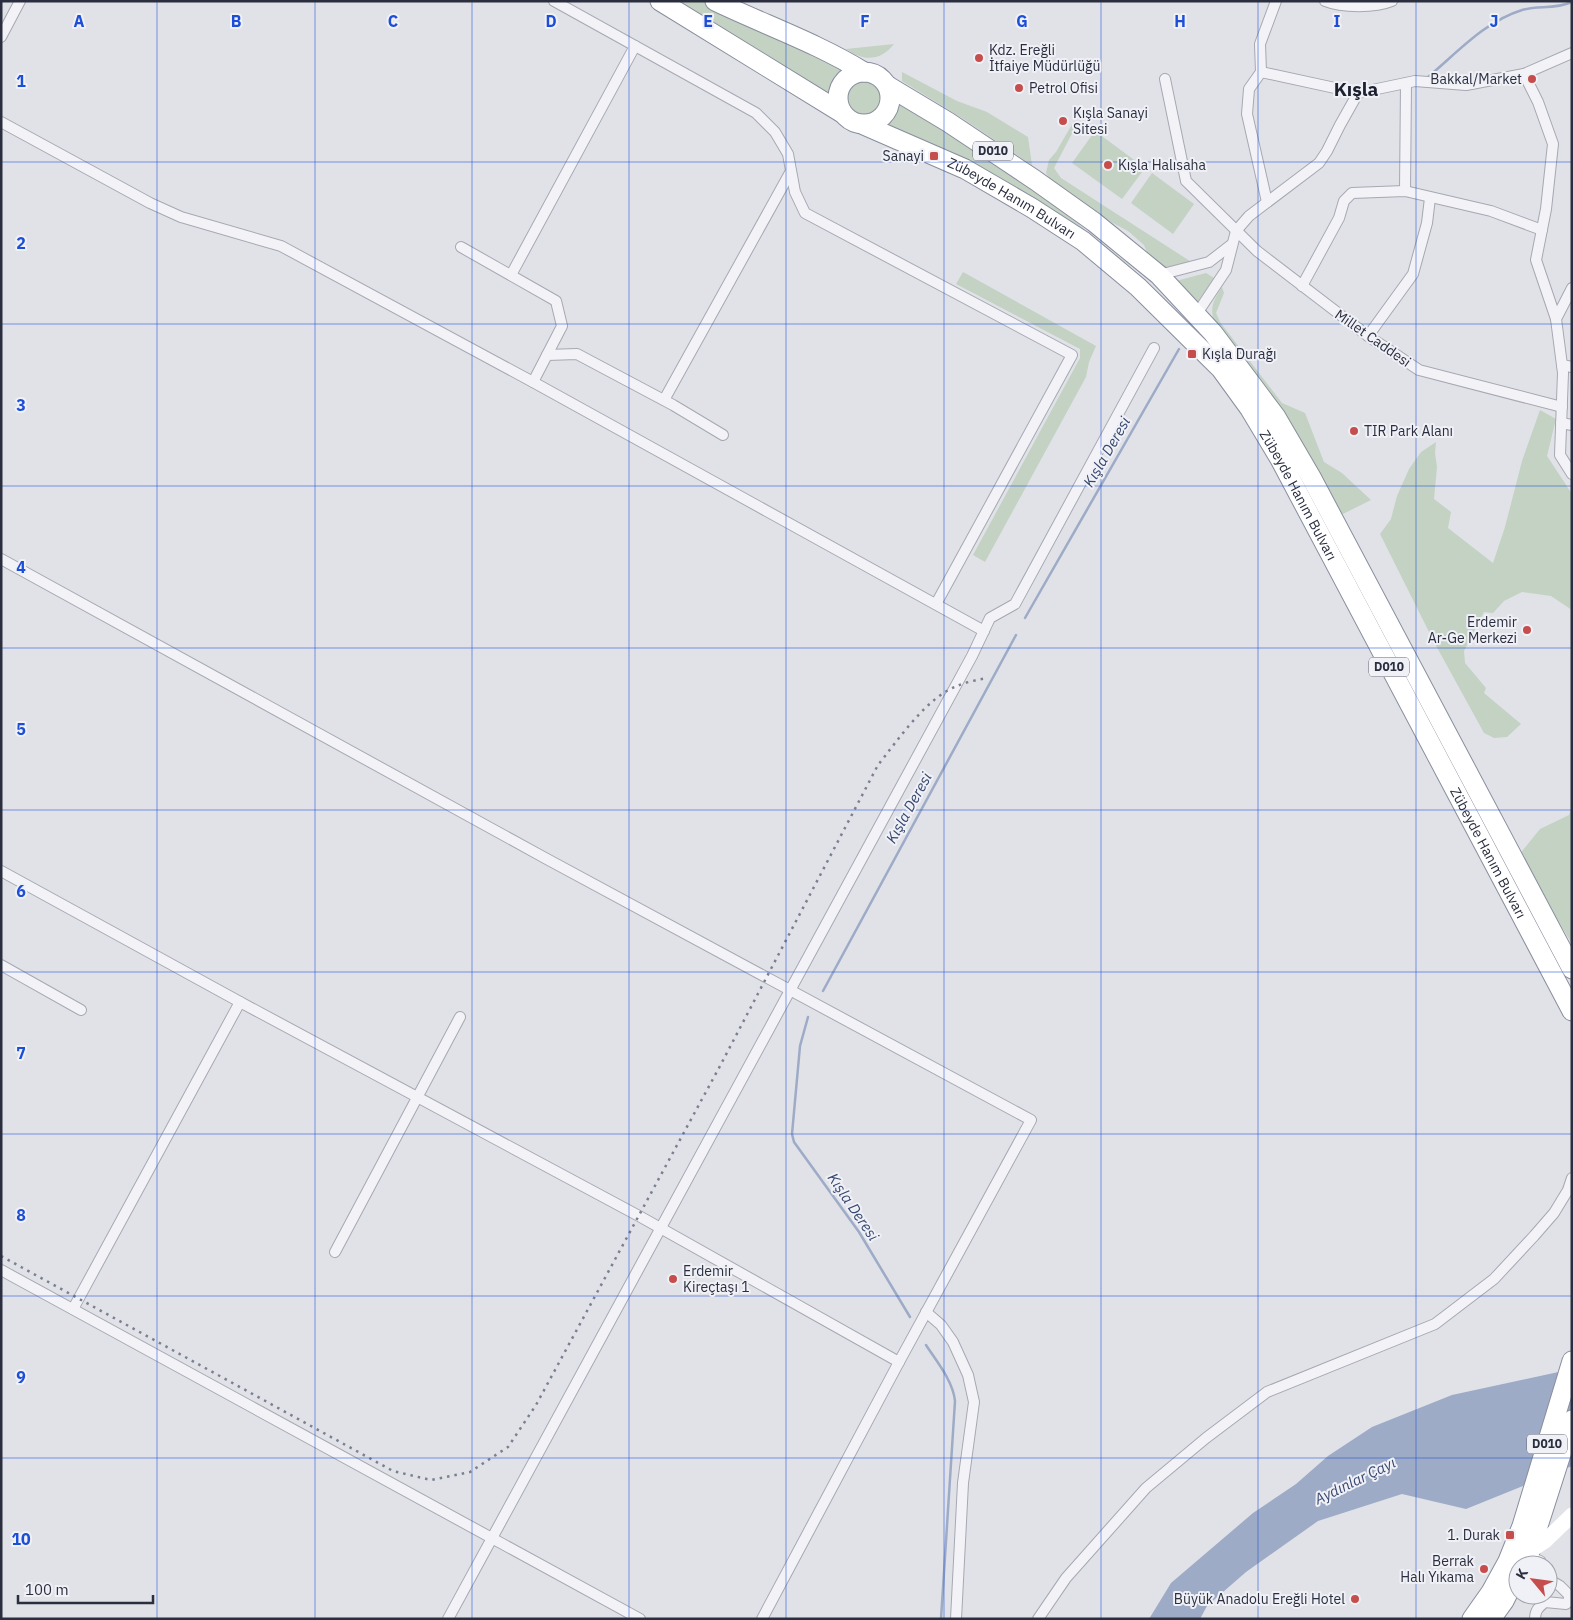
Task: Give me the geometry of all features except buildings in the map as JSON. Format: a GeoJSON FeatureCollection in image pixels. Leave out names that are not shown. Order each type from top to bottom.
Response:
{"type":"FeatureCollection","features":[{"type":"Feature","properties":{"kind":"highway","name":"Zübeyde Hanım Bulvarı"},"geometry":{"type":"LineString","coordinates":[[660,1],[842,113],[848,120],[864,125],[965,169],[1032,208],[1083,241],[1138,287],[1221,369],[1250,409],[1280,459],[1572,1012]]}},
{"type":"Feature","properties":{"kind":"highway","name":"Zübeyde Hanım Bulvarı"},"geometry":{"type":"LineString","coordinates":[[715,1],[823,50],[864,72],[878,76],[888,86],[948,122],[1094,222],[1159,275],[1213,333],[1276,417],[1311,476],[1572,969]]}},
{"type":"Feature","properties":{"kind":"highway"},"geometry":{"type":"LineString","coordinates":[[842,113],[838,98],[839,90],[849,77],[864,72]]}},
{"type":"Feature","properties":{"kind":"highway"},"geometry":{"type":"LineString","coordinates":[[864,125],[873,124],[887,112],[891,95],[888,86]]}},
{"type":"Feature","properties":{"kind":"highway","name":"D010"},"geometry":{"type":"LineString","coordinates":[[1472,1619],[1508,1561],[1522,1526],[1572,1361]]}},
{"type":"Feature","properties":{"kind":"highway","name":"D010"},"geometry":{"type":"LineString","coordinates":[[1532,1555],[1572,1420]]}},
{"type":"Feature","properties":{"kind":"highway"},"geometry":{"type":"LineString","coordinates":[[1491,1619],[1508,1593]]}},
{"type":"Feature","properties":{"kind":"street"},"geometry":{"type":"LineString","coordinates":[[1,37],[20,1]]}},
{"type":"Feature","properties":{"kind":"street"},"geometry":{"type":"LineString","coordinates":[[554,1],[756,113],[775,132],[788,154],[795,192],[805,213],[1072,355],[936,604]]}},
{"type":"Feature","properties":{"kind":"street"},"geometry":{"type":"LineString","coordinates":[[1267,202],[1248,114],[1249,88],[1261,72],[1260,44],[1276,1]]}},
{"type":"Feature","properties":{"kind":"street"},"geometry":{"type":"LineString","coordinates":[[1325,1],[1331,4],[1355,7],[1387,4],[1392,1]]}},
{"type":"Feature","properties":{"kind":"street"},"geometry":{"type":"LineString","coordinates":[[511,275],[635,46]]}},
{"type":"Feature","properties":{"kind":"street"},"geometry":{"type":"LineString","coordinates":[[1261,72],[1358,93],[1415,81],[1466,85],[1524,74],[1572,53]]}},
{"type":"Feature","properties":{"kind":"street"},"geometry":{"type":"LineString","coordinates":[[1524,74],[1538,102],[1553,144],[1546,209],[1536,260],[1556,319],[1567,366],[1562,407],[1560,455],[1572,474]]}},
{"type":"Feature","properties":{"kind":"street","name":"Millet Caddesi"},"geometry":{"type":"LineString","coordinates":[[1165,79],[1186,181],[1256,252],[1368,336],[1419,370],[1562,407]]}},
{"type":"Feature","properties":{"kind":"street"},"geometry":{"type":"LineString","coordinates":[[1405,191],[1406,83]]}},
{"type":"Feature","properties":{"kind":"street"},"geometry":{"type":"LineString","coordinates":[[1196,315],[1226,270],[1236,231],[1249,216],[1319,163],[1358,93]]}},
{"type":"Feature","properties":{"kind":"street"},"geometry":{"type":"LineString","coordinates":[[1,122],[150,203],[181,217],[281,246],[533,382],[984,631]]}},
{"type":"Feature","properties":{"kind":"street"},"geometry":{"type":"LineString","coordinates":[[664,400],[791,171]]}},
{"type":"Feature","properties":{"kind":"street"},"geometry":{"type":"LineString","coordinates":[[1302,286],[1339,218],[1344,201],[1352,193],[1405,191],[1491,211],[1542,230]]}},
{"type":"Feature","properties":{"kind":"street"},"geometry":{"type":"LineString","coordinates":[[1368,336],[1412,274],[1426,223],[1430,198]]}},
{"type":"Feature","properties":{"kind":"street"},"geometry":{"type":"LineString","coordinates":[[1159,275],[1209,262],[1231,245]]}},
{"type":"Feature","properties":{"kind":"street"},"geometry":{"type":"LineString","coordinates":[[461,247],[556,301],[562,326],[533,382]]}},
{"type":"Feature","properties":{"kind":"street"},"geometry":{"type":"LineString","coordinates":[[1556,319],[1572,288]]}},
{"type":"Feature","properties":{"kind":"street"},"geometry":{"type":"LineString","coordinates":[[448,1619],[972,656],[990,618],[1015,604],[1154,348]]}},
{"type":"Feature","properties":{"kind":"street"},"geometry":{"type":"LineString","coordinates":[[547,355],[577,354],[664,400],[724,435]]}},
{"type":"Feature","properties":{"kind":"street"},"geometry":{"type":"LineString","coordinates":[[1561,423],[1572,426]]}},
{"type":"Feature","properties":{"kind":"street"},"geometry":{"type":"LineString","coordinates":[[1,560],[544,858],[1031,1120],[762,1619]]}},
{"type":"Feature","properties":{"kind":"street"},"geometry":{"type":"LineString","coordinates":[[1,871],[660,1229],[899,1362]]}},
{"type":"Feature","properties":{"kind":"street"},"geometry":{"type":"LineString","coordinates":[[1,965],[81,1010]]}},
{"type":"Feature","properties":{"kind":"street"},"geometry":{"type":"LineString","coordinates":[[73,1309],[240,1002]]}},
{"type":"Feature","properties":{"kind":"street"},"geometry":{"type":"LineString","coordinates":[[335,1252],[460,1017]]}},
{"type":"Feature","properties":{"kind":"street"},"geometry":{"type":"LineString","coordinates":[[1038,1619],[1066,1578],[1146,1488],[1206,1438],[1267,1392],[1435,1324],[1494,1279],[1527,1244],[1554,1213],[1568,1190],[1572,1178]]}},
{"type":"Feature","properties":{"kind":"street"},"geometry":{"type":"LineString","coordinates":[[1,1270],[640,1619]]}},
{"type":"Feature","properties":{"kind":"street"},"geometry":{"type":"LineString","coordinates":[[926,1312],[941,1326],[953,1342],[968,1375],[974,1402],[964,1483],[956,1619]]}},
{"type":"Feature","properties":{"kind":"street"},"geometry":{"type":"LineString","coordinates":[[1535,1555],[1545,1541],[1572,1515]]}},
{"type":"Feature","properties":{"kind":"street"},"geometry":{"type":"LineString","coordinates":[[1558,1585],[1569,1595],[1569,1601],[1566,1604],[1558,1603]]}},
{"type":"Feature","properties":{"kind":"street"},"geometry":{"type":"LineString","coordinates":[[1536,1619],[1535,1614],[1542,1605]]}},
{"type":"Feature","properties":{"kind":"green space"},"geometry":{"type":"Polygon","coordinates":[[[676,1],[703,1],[849,69],[837,81],[833,97],[676,1]]]}},
{"type":"Feature","properties":{"kind":"green space"},"geometry":{"type":"Polygon","coordinates":[[[894,44],[883,54],[871,58],[859,56],[846,49],[894,44]]]}},
{"type":"Feature","properties":{"kind":"green space"},"geometry":{"type":"Polygon","coordinates":[[[902,72],[957,101],[987,112],[1028,137],[1032,165],[902,81],[902,72]]]}},
{"type":"Feature","properties":{"kind":"green space"},"geometry":{"type":"Polygon","coordinates":[[[864,81],[876,86],[881,98],[876,110],[864,115],[852,110],[847,98],[852,86],[864,81]]]}},
{"type":"Feature","properties":{"kind":"green space"},"geometry":{"type":"Polygon","coordinates":[[[898,98],[1053,204],[1133,268],[1050,210],[882,126],[895,109],[898,98]]]}},
{"type":"Feature","properties":{"kind":"green space"},"geometry":{"type":"Polygon","coordinates":[[[1074,121],[1078,122],[1054,168],[1061,178],[1196,265],[1176,268],[1165,267],[1149,257],[1144,245],[1128,231],[1051,181],[1046,173],[1049,160],[1056,152],[1074,121]]]}},
{"type":"Feature","properties":{"kind":"green space","name":"Kışla Halısaha"},"geometry":{"type":"Polygon","coordinates":[[[1095,131],[1145,168],[1122,199],[1072,163],[1095,131]]]}},
{"type":"Feature","properties":{"kind":"green space","name":"Kışla Halısaha"},"geometry":{"type":"Polygon","coordinates":[[[1152,173],[1194,204],[1173,234],[1131,203],[1152,173]]]}},
{"type":"Feature","properties":{"kind":"green space"},"geometry":{"type":"Polygon","coordinates":[[[963,272],[1096,346],[1089,362],[1086,377],[985,562],[973,555],[1080,358],[1080,349],[956,284],[963,272]]]}},
{"type":"Feature","properties":{"kind":"green space"},"geometry":{"type":"Polygon","coordinates":[[[1206,273],[1214,278],[1196,304],[1176,281],[1206,273]]]}},
{"type":"Feature","properties":{"kind":"green space"},"geometry":{"type":"Polygon","coordinates":[[[1222,287],[1224,293],[1216,313],[1220,322],[1282,403],[1305,413],[1324,462],[1342,473],[1371,500],[1343,514],[1339,514],[1276,401],[1214,320],[1212,307],[1222,287]]]}},
{"type":"Feature","properties":{"kind":"green space"},"geometry":{"type":"Polygon","coordinates":[[[1540,410],[1556,419],[1547,456],[1572,494],[1572,610],[1551,596],[1522,592],[1504,601],[1493,613],[1484,612],[1464,651],[1465,663],[1486,688],[1484,693],[1521,724],[1507,737],[1494,738],[1484,733],[1434,642],[1380,534],[1391,519],[1397,496],[1409,469],[1421,452],[1436,442],[1437,467],[1434,499],[1451,512],[1448,528],[1493,563],[1505,527],[1522,461],[1540,410]]]}},
{"type":"Feature","properties":{"kind":"green space"},"geometry":{"type":"Polygon","coordinates":[[[1572,806],[1572,944],[1519,855],[1540,829],[1569,815],[1572,806]]]}},
{"type":"Feature","properties":{"kind":"water","name":"Aydınlar Çayı"},"geometry":{"type":"Polygon","coordinates":[[[1572,1369],[1572,1466],[1466,1509],[1402,1494],[1318,1521],[1246,1572],[1207,1606],[1200,1619],[1149,1619],[1171,1583],[1253,1513],[1296,1484],[1328,1456],[1372,1427],[1452,1395],[1572,1369]]]}},
{"type":"Feature","properties":{"kind":"waterway","name":"Kışla Deresi"},"geometry":{"type":"LineString","coordinates":[[1428,77],[1483,30],[1508,15],[1522,10],[1559,6],[1572,2]]}},
{"type":"Feature","properties":{"kind":"waterway","name":"Kışla Deresi"},"geometry":{"type":"LineString","coordinates":[[1025,618],[1179,349]]}},
{"type":"Feature","properties":{"kind":"waterway","name":"Kışla Deresi"},"geometry":{"type":"LineString","coordinates":[[823,991],[1016,635]]}},
{"type":"Feature","properties":{"kind":"waterway","name":"Kışla Deresi"},"geometry":{"type":"LineString","coordinates":[[808,1017],[800,1046],[792,1134],[794,1142],[859,1232],[910,1317]]}},
{"type":"Feature","properties":{"kind":"waterway","name":"Kışla Deresi"},"geometry":{"type":"LineString","coordinates":[[926,1345],[948,1379],[955,1401],[941,1619]]}},
{"type":"Feature","properties":{"kind":"railway"},"geometry":{"type":"LineString","coordinates":[[1,1256],[393,1471],[431,1480],[470,1472],[508,1447],[536,1405],[720,1066],[878,765],[914,720],[935,699],[957,686],[987,678]]}},
{"type":"Feature","properties":{"kind":"place","name":"Kdz. Ereğli İtfaiye Müdürlüğü"},"geometry":{"type":"Point","coordinates":[979,58]}},
{"type":"Feature","properties":{"kind":"place","name":"Bakkal/Market"},"geometry":{"type":"Point","coordinates":[1532,79]}},
{"type":"Feature","properties":{"kind":"place","name":"Petrol Ofisi"},"geometry":{"type":"Point","coordinates":[1019,88]}},
{"type":"Feature","properties":{"kind":"place","name":"Kışla Sanayi Sitesi"},"geometry":{"type":"Point","coordinates":[1063,121]}},
{"type":"Feature","properties":{"kind":"place","name":"Sanayi"},"geometry":{"type":"Point","coordinates":[934,156]}},
{"type":"Feature","properties":{"kind":"place","name":"Kışla Halısaha"},"geometry":{"type":"Point","coordinates":[1108,165]}},
{"type":"Feature","properties":{"kind":"place","name":"Kışla Durağı"},"geometry":{"type":"Point","coordinates":[1192,354]}},
{"type":"Feature","properties":{"kind":"place","name":"TIR Park Alanı"},"geometry":{"type":"Point","coordinates":[1354,431]}},
{"type":"Feature","properties":{"kind":"place","name":"Erdemir Ar-Ge Merkezi"},"geometry":{"type":"Point","coordinates":[1527,630]}},
{"type":"Feature","properties":{"kind":"place","name":"Erdemir Kireçtaşı 1"},"geometry":{"type":"Point","coordinates":[673,1279]}},
{"type":"Feature","properties":{"kind":"place","name":"1. Durak"},"geometry":{"type":"Point","coordinates":[1510,1535]}},
{"type":"Feature","properties":{"kind":"place","name":"Berrak Halı Yıkama"},"geometry":{"type":"Point","coordinates":[1484,1569]}},
{"type":"Feature","properties":{"kind":"place","name":"Büyük Anadolu Ereğli Hotel"},"geometry":{"type":"Point","coordinates":[1355,1599]}},
{"type":"Feature","properties":{"kind":"district","name":"Kışla"},"geometry":{"type":"Point","coordinates":[1356,89]}}]}
